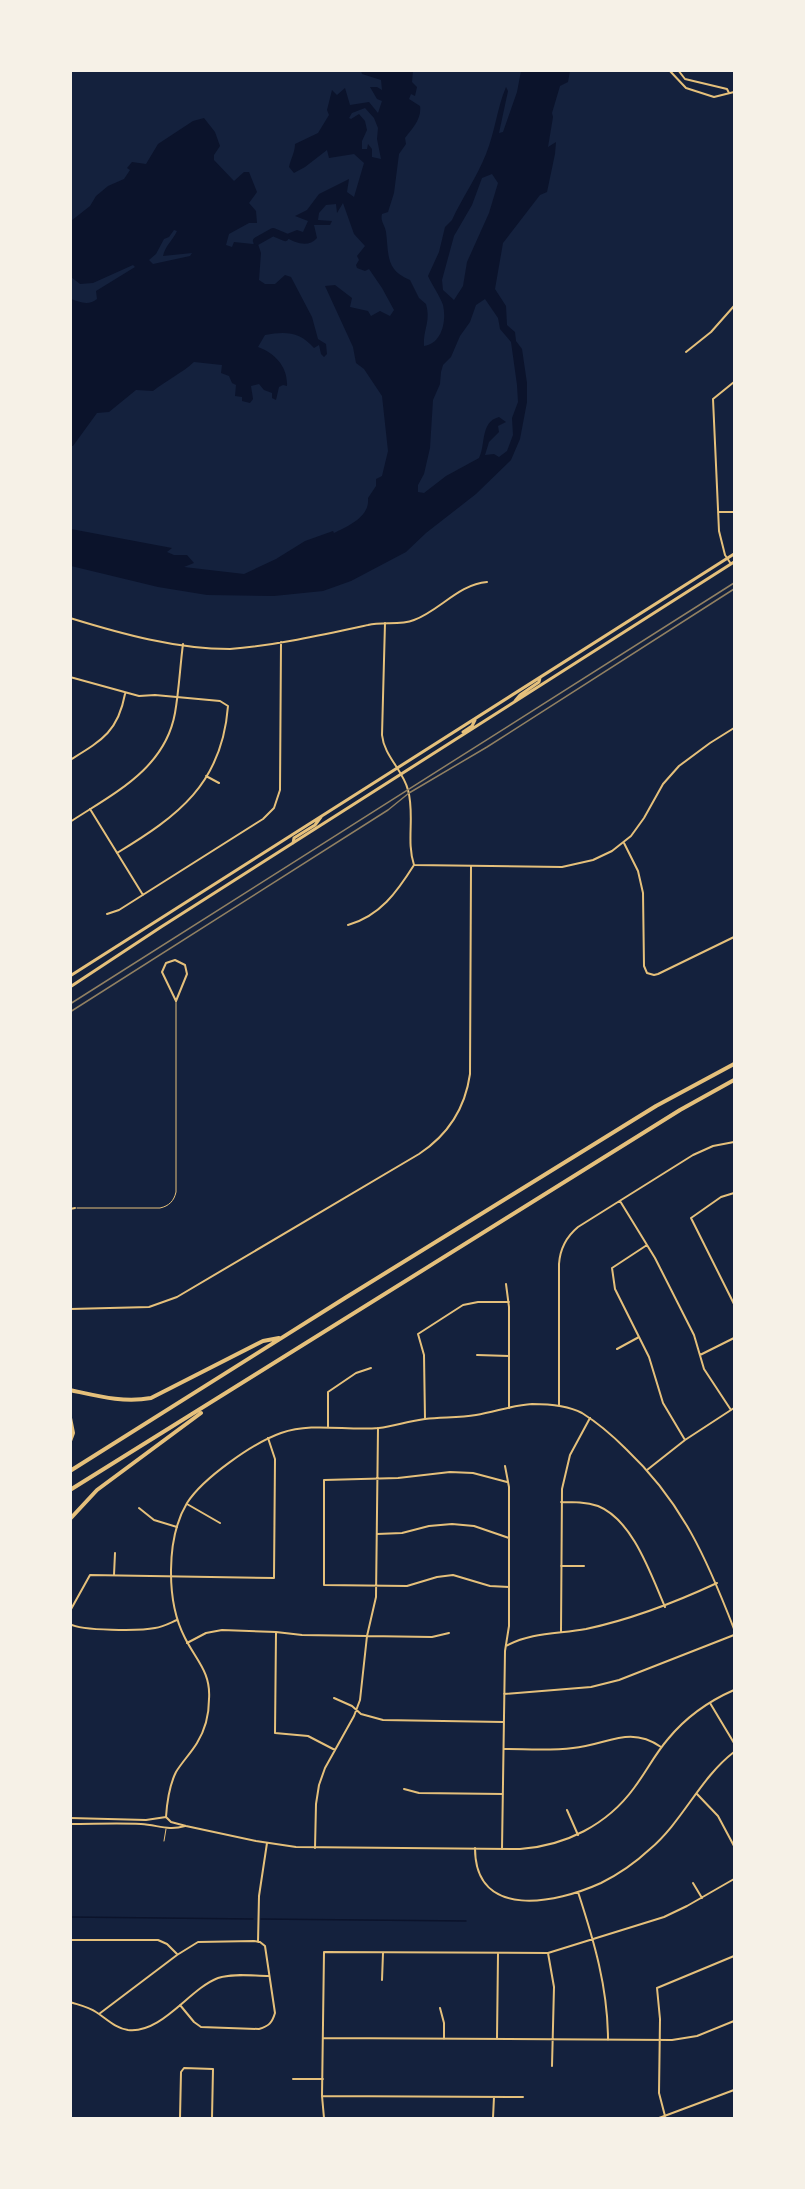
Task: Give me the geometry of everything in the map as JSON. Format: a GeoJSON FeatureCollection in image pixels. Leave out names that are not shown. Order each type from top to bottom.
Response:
{"type":"FeatureCollection","features":[{"type":"Feature","properties":{"kind":"highway"},"geometry":{"type":"LineString","coordinates":[[70,1471],[656,1106],[735,1064]]}},
{"type":"Feature","properties":{"kind":"highway"},"geometry":{"type":"LineString","coordinates":[[70,1490],[680,1110],[735,1080]]}},
{"type":"Feature","properties":{"kind":"highway"},"geometry":{"type":"LineString","coordinates":[[70,1390],[120,1400],[135,1401],[151,1398],[263,1341],[282,1338]]}},
{"type":"Feature","properties":{"kind":"highway"},"geometry":{"type":"LineString","coordinates":[[70,1519],[97,1490],[226,1394]]}},
{"type":"Feature","properties":{"kind":"highway"},"geometry":{"type":"LineString","coordinates":[[70,1418],[73,1433],[70,1441]]}},
{"type":"Feature","properties":{"kind":"main road"},"geometry":{"type":"LineString","coordinates":[[70,976],[735,555]]}},
{"type":"Feature","properties":{"kind":"main road"},"geometry":{"type":"LineString","coordinates":[[70,987],[733,563]]}},
{"type":"Feature","properties":{"kind":"main road"},"geometry":{"type":"LineString","coordinates":[[514,702],[539,682],[540,678]]}},
{"type":"Feature","properties":{"kind":"main road"},"geometry":{"type":"LineString","coordinates":[[453,741],[472,726],[475,718]]}},
{"type":"Feature","properties":{"kind":"main road"},"geometry":{"type":"LineString","coordinates":[[293,843],[294,838],[315,825],[321,817]]}},
{"type":"Feature","properties":{"kind":"street"},"geometry":{"type":"LineString","coordinates":[[669,70],[686,88],[714,96],[735,92]]}},
{"type":"Feature","properties":{"kind":"street"},"geometry":{"type":"LineString","coordinates":[[678,70],[685,79],[727,90],[729,93]]}},
{"type":"Feature","properties":{"kind":"street"},"geometry":{"type":"LineString","coordinates":[[686,352],[711,332],[735,306]]}},
{"type":"Feature","properties":{"kind":"street"},"geometry":{"type":"LineString","coordinates":[[733,563],[728,559],[720,538],[713,399],[735,382]]}},
{"type":"Feature","properties":{"kind":"street"},"geometry":{"type":"LineString","coordinates":[[718,512],[735,512]]}},
{"type":"Feature","properties":{"kind":"street"},"geometry":{"type":"LineString","coordinates":[[70,618],[133,637],[215,649],[230,649],[281,642],[369,624],[413,621],[469,587],[487,582]]}},
{"type":"Feature","properties":{"kind":"street"},"geometry":{"type":"LineString","coordinates":[[385,623],[382,735],[384,747],[401,774],[409,793],[412,816],[411,857],[414,865]]}},
{"type":"Feature","properties":{"kind":"street"},"geometry":{"type":"LineString","coordinates":[[107,914],[119,910],[263,819],[274,808],[280,789],[281,642]]}},
{"type":"Feature","properties":{"kind":"street"},"geometry":{"type":"LineString","coordinates":[[70,822],[132,782],[154,761],[169,735],[175,713],[183,644]]}},
{"type":"Feature","properties":{"kind":"street"},"geometry":{"type":"LineString","coordinates":[[70,678],[139,696],[155,695],[220,701],[228,706],[220,744],[206,776],[190,799],[157,829],[117,853]]}},
{"type":"Feature","properties":{"kind":"street"},"geometry":{"type":"LineString","coordinates":[[70,760],[99,742],[110,732],[121,713],[125,693]]}},
{"type":"Feature","properties":{"kind":"street"},"geometry":{"type":"LineString","coordinates":[[414,865],[562,867],[578,865],[603,856],[624,842],[638,827],[663,784],[679,766],[735,728]]}},
{"type":"Feature","properties":{"kind":"street"},"geometry":{"type":"LineString","coordinates":[[206,776],[219,783]]}},
{"type":"Feature","properties":{"kind":"street"},"geometry":{"type":"LineString","coordinates":[[90,809],[143,895]]}},
{"type":"Feature","properties":{"kind":"street"},"geometry":{"type":"LineString","coordinates":[[624,842],[638,871],[643,893],[644,966],[647,973],[658,974],[735,937]]}},
{"type":"Feature","properties":{"kind":"street"},"geometry":{"type":"LineString","coordinates":[[348,925],[381,908],[414,865]]}},
{"type":"Feature","properties":{"kind":"street"},"geometry":{"type":"LineString","coordinates":[[70,1309],[149,1307],[177,1297],[419,1154],[444,1133],[460,1110],[470,1074],[471,866]]}},
{"type":"Feature","properties":{"kind":"street"},"geometry":{"type":"LineString","coordinates":[[175,960],[183,963],[187,971],[176,1001],[162,972],[166,963],[175,960]]}},
{"type":"Feature","properties":{"kind":"street"},"geometry":{"type":"LineString","coordinates":[[559,1405],[560,1254],[567,1239],[574,1231],[693,1155],[713,1146],[735,1142]]}},
{"type":"Feature","properties":{"kind":"street"},"geometry":{"type":"LineString","coordinates":[[735,1193],[719,1198],[691,1218],[735,1304]]}},
{"type":"Feature","properties":{"kind":"street"},"geometry":{"type":"LineString","coordinates":[[620,1201],[647,1245],[694,1335],[704,1369],[733,1409],[646,1470]]}},
{"type":"Feature","properties":{"kind":"street"},"geometry":{"type":"LineString","coordinates":[[70,1209],[75,1209]]}},
{"type":"Feature","properties":{"kind":"street"},"geometry":{"type":"LineString","coordinates":[[647,1245],[612,1268],[613,1284],[652,1366],[665,1408],[686,1440]]}},
{"type":"Feature","properties":{"kind":"street"},"geometry":{"type":"LineString","coordinates":[[506,1284],[509,1302],[509,1408]]}},
{"type":"Feature","properties":{"kind":"street"},"geometry":{"type":"LineString","coordinates":[[425,1419],[424,1355],[418,1335],[463,1305],[478,1302],[509,1302]]}},
{"type":"Feature","properties":{"kind":"street"},"geometry":{"type":"LineString","coordinates":[[616,1349],[639,1337]]}},
{"type":"Feature","properties":{"kind":"street"},"geometry":{"type":"LineString","coordinates":[[700,1355],[735,1338]]}},
{"type":"Feature","properties":{"kind":"street"},"geometry":{"type":"LineString","coordinates":[[477,1355],[509,1356]]}},
{"type":"Feature","properties":{"kind":"street"},"geometry":{"type":"LineString","coordinates":[[328,1427],[328,1392],[356,1373],[371,1368]]}},
{"type":"Feature","properties":{"kind":"street"},"geometry":{"type":"LineString","coordinates":[[166,1817],[168,1796],[174,1778],[197,1743],[209,1709],[208,1678],[187,1643],[177,1620],[172,1576],[177,1527],[187,1504],[208,1479],[268,1438],[295,1429],[378,1428],[425,1419],[469,1417],[530,1404],[559,1405],[578,1411],[620,1443],[646,1470],[687,1524],[707,1561],[735,1629]]}},
{"type":"Feature","properties":{"kind":"street"},"geometry":{"type":"LineString","coordinates":[[561,1632],[561,1502],[564,1474],[570,1455],[590,1418]]}},
{"type":"Feature","properties":{"kind":"street"},"geometry":{"type":"LineString","coordinates":[[315,1848],[319,1785],[357,1710],[363,1687],[367,1636],[377,1585],[378,1428]]}},
{"type":"Feature","properties":{"kind":"street"},"geometry":{"type":"LineString","coordinates":[[70,1611],[90,1575],[274,1578],[275,1459],[268,1438]]}},
{"type":"Feature","properties":{"kind":"street"},"geometry":{"type":"LineString","coordinates":[[502,1848],[504,1694],[509,1626],[509,1487],[505,1466]]}},
{"type":"Feature","properties":{"kind":"street"},"geometry":{"type":"LineString","coordinates":[[507,1482],[485,1475],[450,1472],[398,1478],[324,1480],[324,1584],[407,1586],[453,1575],[490,1586],[509,1587]]}},
{"type":"Feature","properties":{"kind":"street"},"geometry":{"type":"LineString","coordinates":[[561,1502],[594,1505],[614,1516],[638,1548],[665,1607]]}},
{"type":"Feature","properties":{"kind":"street"},"geometry":{"type":"LineString","coordinates":[[187,1504],[220,1523]]}},
{"type":"Feature","properties":{"kind":"street"},"geometry":{"type":"LineString","coordinates":[[139,1508],[154,1520],[177,1527]]}},
{"type":"Feature","properties":{"kind":"street"},"geometry":{"type":"LineString","coordinates":[[378,1534],[397,1534],[429,1526],[452,1524],[474,1526],[509,1538]]}},
{"type":"Feature","properties":{"kind":"street"},"geometry":{"type":"LineString","coordinates":[[114,1575],[115,1553]]}},
{"type":"Feature","properties":{"kind":"street"},"geometry":{"type":"LineString","coordinates":[[561,1566],[584,1566]]}},
{"type":"Feature","properties":{"kind":"street"},"geometry":{"type":"LineString","coordinates":[[506,1646],[526,1637],[629,1619],[665,1607],[717,1583]]}},
{"type":"Feature","properties":{"kind":"street"},"geometry":{"type":"LineString","coordinates":[[70,1624],[82,1628],[148,1629],[177,1620]]}},
{"type":"Feature","properties":{"kind":"street"},"geometry":{"type":"LineString","coordinates":[[187,1643],[201,1634],[216,1630],[302,1635],[432,1637],[450,1633]]}},
{"type":"Feature","properties":{"kind":"street"},"geometry":{"type":"LineString","coordinates":[[276,1632],[275,1733],[308,1736],[335,1750]]}},
{"type":"Feature","properties":{"kind":"street"},"geometry":{"type":"LineString","coordinates":[[504,1694],[546,1692],[612,1682],[735,1635]]}},
{"type":"Feature","properties":{"kind":"street"},"geometry":{"type":"LineString","coordinates":[[166,1817],[186,1826],[267,1843],[315,1848],[541,1846],[578,1835],[598,1824],[635,1788],[662,1747],[681,1725],[710,1702],[735,1690]]}},
{"type":"Feature","properties":{"kind":"street"},"geometry":{"type":"LineString","coordinates":[[334,1698],[367,1716],[383,1720],[504,1722]]}},
{"type":"Feature","properties":{"kind":"street"},"geometry":{"type":"LineString","coordinates":[[710,1702],[735,1743]]}},
{"type":"Feature","properties":{"kind":"street"},"geometry":{"type":"LineString","coordinates":[[504,1749],[573,1748],[627,1736],[643,1737],[662,1747]]}},
{"type":"Feature","properties":{"kind":"street"},"geometry":{"type":"LineString","coordinates":[[476,1848],[476,1862],[480,1877],[490,1890],[504,1898],[535,1900],[578,1892],[608,1879],[636,1862],[670,1830],[716,1769],[735,1752]]}},
{"type":"Feature","properties":{"kind":"street"},"geometry":{"type":"LineString","coordinates":[[404,1789],[419,1793],[503,1794]]}},
{"type":"Feature","properties":{"kind":"street"},"geometry":{"type":"LineString","coordinates":[[697,1794],[718,1816],[735,1845]]}},
{"type":"Feature","properties":{"kind":"street"},"geometry":{"type":"LineString","coordinates":[[567,1810],[578,1835]]}},
{"type":"Feature","properties":{"kind":"street"},"geometry":{"type":"LineString","coordinates":[[70,1818],[161,1819],[166,1817]]}},
{"type":"Feature","properties":{"kind":"street"},"geometry":{"type":"LineString","coordinates":[[160,1826],[161,1819]]}},
{"type":"Feature","properties":{"kind":"street"},"geometry":{"type":"LineString","coordinates":[[167,1828],[171,1821]]}},
{"type":"Feature","properties":{"kind":"street"},"geometry":{"type":"LineString","coordinates":[[70,1824],[167,1828],[186,1826]]}},
{"type":"Feature","properties":{"kind":"street"},"geometry":{"type":"LineString","coordinates":[[258,1942],[259,1896],[267,1843]]}},
{"type":"Feature","properties":{"kind":"street"},"geometry":{"type":"LineString","coordinates":[[324,2118],[322,2096],[324,1952],[548,1953],[664,1917],[735,1879]]}},
{"type":"Feature","properties":{"kind":"street"},"geometry":{"type":"LineString","coordinates":[[693,1883],[702,1898]]}},
{"type":"Feature","properties":{"kind":"street"},"geometry":{"type":"LineString","coordinates":[[578,1892],[593,1940],[605,1992],[608,2040]]}},
{"type":"Feature","properties":{"kind":"street"},"geometry":{"type":"LineString","coordinates":[[70,1940],[158,1940],[167,1944],[177,1954]]}},
{"type":"Feature","properties":{"kind":"street"},"geometry":{"type":"LineString","coordinates":[[99,2014],[177,1954],[198,1942],[258,1942],[265,1946],[274,2005],[273,2021],[267,2027],[260,2029],[201,2027],[180,2005]]}},
{"type":"Feature","properties":{"kind":"street"},"geometry":{"type":"LineString","coordinates":[[382,1980],[383,1953]]}},
{"type":"Feature","properties":{"kind":"street"},"geometry":{"type":"LineString","coordinates":[[548,1953],[553,1976],[552,2066]]}},
{"type":"Feature","properties":{"kind":"street"},"geometry":{"type":"LineString","coordinates":[[497,2039],[498,1954]]}},
{"type":"Feature","properties":{"kind":"street"},"geometry":{"type":"LineString","coordinates":[[665,2116],[659,2093],[660,2019],[657,1988],[735,1956]]}},
{"type":"Feature","properties":{"kind":"street"},"geometry":{"type":"LineString","coordinates":[[70,2002],[94,2010],[117,2027],[139,2030],[156,2023],[214,1980],[222,1977],[270,1976]]}},
{"type":"Feature","properties":{"kind":"street"},"geometry":{"type":"LineString","coordinates":[[440,2008],[444,2023],[444,2039]]}},
{"type":"Feature","properties":{"kind":"street"},"geometry":{"type":"LineString","coordinates":[[323,2038],[660,2040],[697,2036],[735,2021]]}},
{"type":"Feature","properties":{"kind":"street"},"geometry":{"type":"LineString","coordinates":[[180,2118],[181,2072],[184,2068],[189,2067],[213,2069],[212,2118]]}},
{"type":"Feature","properties":{"kind":"street"},"geometry":{"type":"LineString","coordinates":[[292,2079],[323,2079]]}},
{"type":"Feature","properties":{"kind":"street"},"geometry":{"type":"LineString","coordinates":[[659,2118],[735,2090]]}},
{"type":"Feature","properties":{"kind":"street"},"geometry":{"type":"LineString","coordinates":[[322,2096],[523,2097]]}},
{"type":"Feature","properties":{"kind":"street"},"geometry":{"type":"LineString","coordinates":[[493,2118],[494,2097]]}},
{"type":"Feature","properties":{"kind":"lane"},"geometry":{"type":"LineString","coordinates":[[75,1209],[160,1208],[169,1205],[175,1199],[176,1001]]}},
{"type":"Feature","properties":{"kind":"lane"},"geometry":{"type":"LineString","coordinates":[[164,1841],[167,1828]]}},
{"type":"Feature","properties":{"kind":"water"},"geometry":{"type":"Polygon","coordinates":[[[361,71],[413,71],[412,82],[417,87],[415,96],[411,94],[409,99],[420,106],[419,115],[416,124],[405,138],[406,144],[399,154],[394,193],[388,212],[382,214],[382,221],[392,266],[410,280],[419,298],[426,304],[428,316],[424,346],[439,337],[444,318],[443,305],[428,276],[439,252],[445,227],[452,220],[486,154],[506,87],[508,91],[499,133],[503,132],[517,92],[521,71],[570,71],[568,82],[560,86],[552,113],[548,147],[556,142],[547,192],[540,195],[503,243],[495,289],[506,306],[507,325],[515,332],[516,341],[522,349],[527,383],[527,402],[520,439],[511,460],[476,494],[426,533],[406,552],[351,581],[323,591],[274,596],[207,595],[158,587],[71,566],[71,529],[172,548],[167,552],[174,555],[187,555],[194,563],[184,567],[244,574],[276,559],[305,541],[333,531],[334,533],[346,527],[366,511],[368,498],[376,486],[376,479],[382,476],[388,451],[382,396],[364,369],[356,363],[353,347],[325,286],[335,285],[352,298],[350,307],[368,311],[371,316],[380,311],[390,316],[394,310],[369,269],[365,271],[357,268],[359,260],[357,256],[365,246],[354,234],[343,203],[337,213],[336,204],[326,205],[319,213],[318,220],[332,221],[330,225],[314,225],[317,238],[310,243],[293,241],[285,237],[297,230],[303,232],[308,221],[295,216],[307,210],[319,194],[349,179],[347,192],[354,197],[364,163],[354,154],[329,158],[327,150],[294,173],[289,167],[295,144],[318,133],[329,115],[327,110],[332,90],[337,95],[345,88],[350,105],[369,102],[378,113],[382,101],[377,99],[370,87],[382,90],[381,80],[362,74],[361,71]],[[365,108],[352,113],[349,118],[359,114],[365,121],[367,130],[362,141],[362,149],[367,149],[368,144],[372,149],[372,157],[381,159],[377,139],[378,128],[374,118],[365,108]],[[492,174],[482,178],[472,205],[454,236],[442,280],[443,290],[454,300],[463,286],[467,262],[489,213],[498,183],[492,174]],[[485,299],[476,305],[470,322],[460,336],[451,357],[443,365],[440,384],[433,400],[430,448],[424,474],[418,485],[418,492],[424,493],[446,476],[479,458],[486,428],[493,420],[499,417],[506,422],[498,426],[499,432],[489,442],[485,455],[494,454],[499,457],[507,451],[513,435],[512,418],[518,402],[511,342],[500,329],[498,318],[485,299]]]}},
{"type":"Feature","properties":{"kind":"water"},"geometry":{"type":"Polygon","coordinates":[[[204,118],[215,132],[220,146],[214,155],[214,160],[234,181],[244,172],[249,172],[257,192],[249,203],[256,211],[257,223],[249,223],[229,234],[226,245],[232,247],[234,242],[253,244],[257,241],[261,253],[259,280],[265,284],[275,284],[285,275],[291,277],[312,317],[318,339],[326,344],[327,354],[324,357],[319,345],[314,348],[292,334],[265,335],[258,347],[275,357],[283,367],[287,379],[287,386],[279,387],[276,400],[272,398],[272,393],[264,390],[259,384],[251,386],[253,399],[250,403],[242,401],[242,397],[235,396],[236,385],[232,383],[229,376],[221,373],[222,365],[194,362],[153,391],[136,390],[109,412],[97,413],[71,446],[71,299],[84,303],[94,301],[97,299],[96,291],[135,267],[133,265],[93,283],[80,284],[71,277],[71,221],[90,206],[96,196],[108,186],[124,179],[130,170],[127,168],[132,162],[146,164],[158,144],[193,121],[204,118]],[[174,230],[169,237],[164,239],[156,254],[149,260],[153,264],[190,256],[192,253],[163,256],[177,231],[174,230]]]}},
{"type":"Feature","properties":{"kind":"waterway"},"geometry":{"type":"LineString","coordinates":[[257,241],[273,232],[285,237]]}},
{"type":"Feature","properties":{"kind":"waterway"},"geometry":{"type":"LineString","coordinates":[[70,1917],[253,1919]]}},
{"type":"Feature","properties":{"kind":"waterway"},"geometry":{"type":"LineString","coordinates":[[261,1919],[466,1921]]}},
{"type":"Feature","properties":{"kind":"tram line"},"geometry":{"type":"LineString","coordinates":[[70,1004],[734,583]]}},
{"type":"Feature","properties":{"kind":"railway"},"geometry":{"type":"LineString","coordinates":[[70,1012],[388,810],[409,793],[487,747],[734,589]]}}]}
